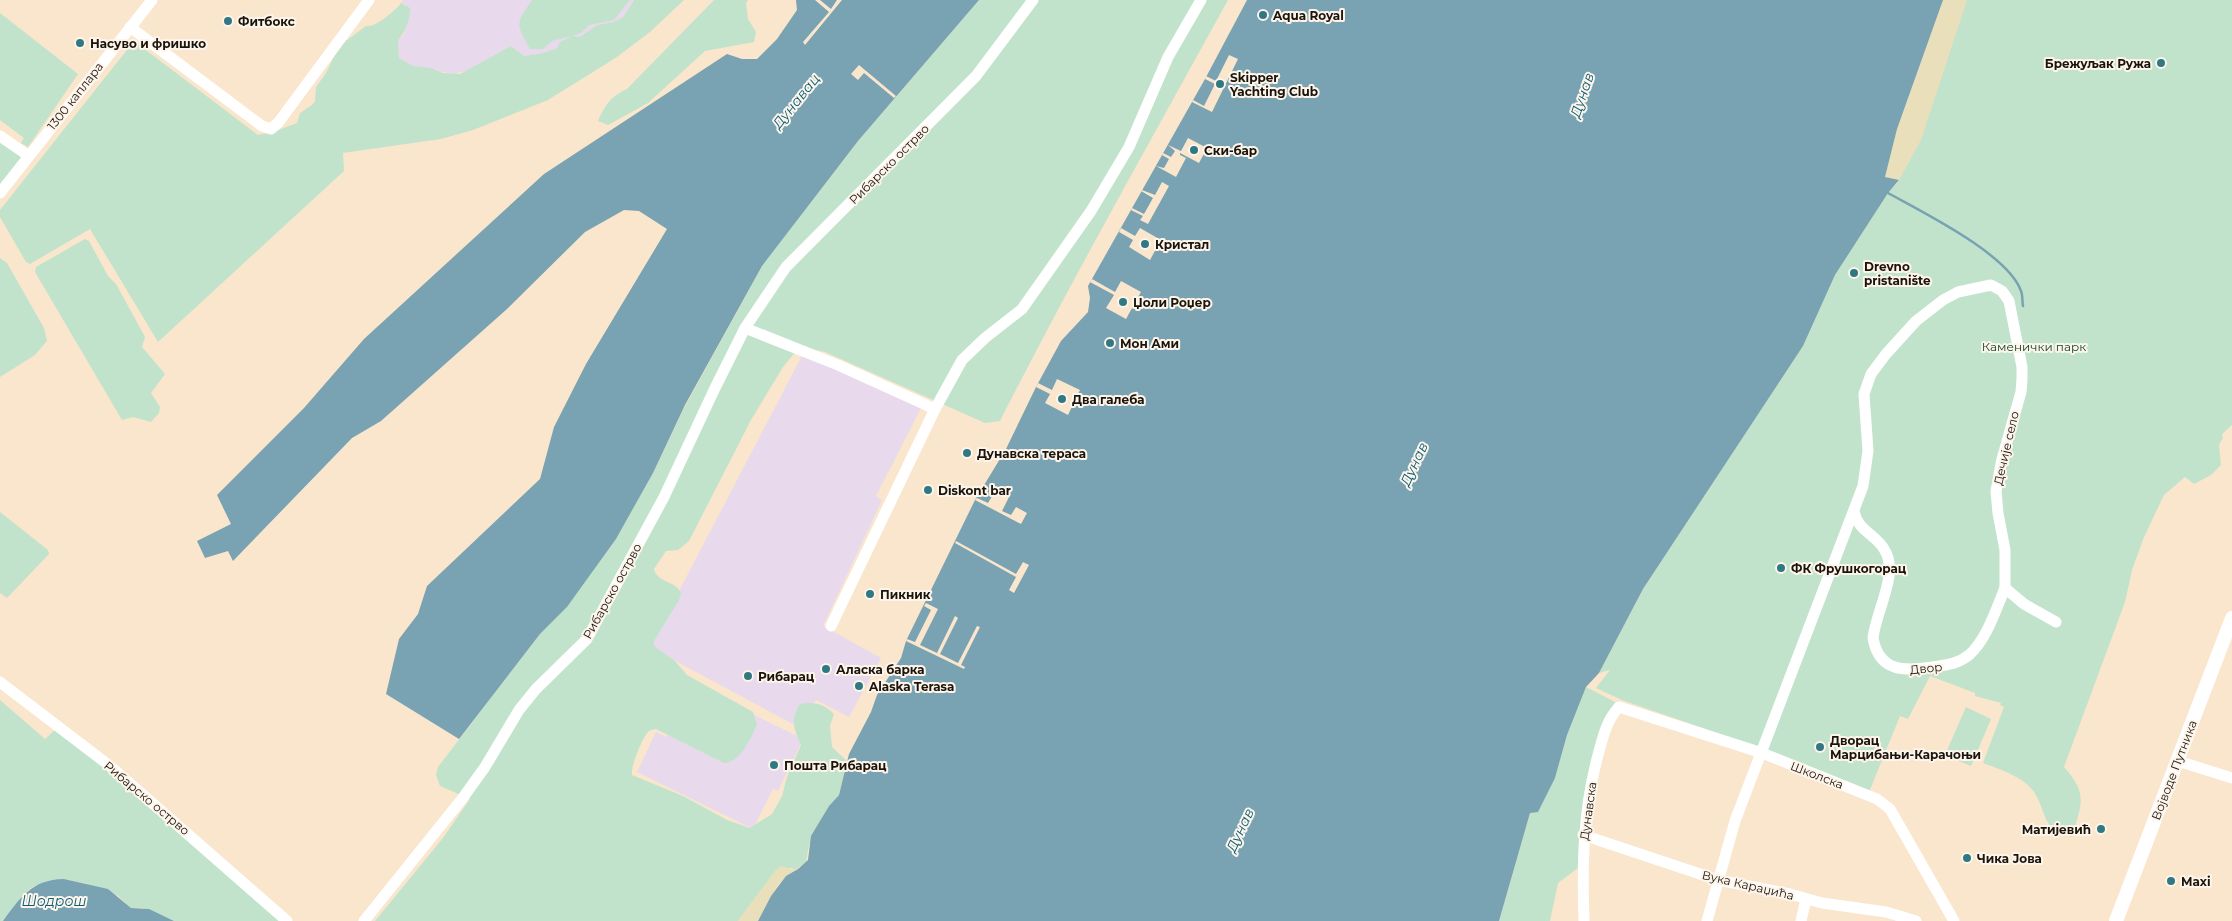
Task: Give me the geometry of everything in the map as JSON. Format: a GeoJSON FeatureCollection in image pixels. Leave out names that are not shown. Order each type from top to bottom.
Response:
{"type":"FeatureCollection","features":[{"type":"Feature","properties":{"kind":"main road","name":"Војводе Путника"},"geometry":{"type":"LineString","coordinates":[[2116,921],[2232,618]]}},
{"type":"Feature","properties":{"kind":"street"},"geometry":{"type":"LineString","coordinates":[[130,27],[262,126],[271,129],[278,123],[369,0]]}},
{"type":"Feature","properties":{"kind":"street","name":"Рибарско острво"},"geometry":{"type":"LineString","coordinates":[[364,921],[462,799],[485,767],[519,710],[536,689],[587,639],[664,497],[745,328],[786,267],[976,76],[1033,0]]}},
{"type":"Feature","properties":{"kind":"street"},"geometry":{"type":"LineString","coordinates":[[831,626],[935,409],[962,360],[985,338],[1022,309],[1091,211],[1129,147],[1173,48],[1201,0]]}},
{"type":"Feature","properties":{"kind":"street","name":"1300 каплара"},"geometry":{"type":"LineString","coordinates":[[0,194],[130,27],[147,1]]}},
{"type":"Feature","properties":{"kind":"street"},"geometry":{"type":"LineString","coordinates":[[0,136],[29,156]]}},
{"type":"Feature","properties":{"kind":"street","name":"Дечије село"},"geometry":{"type":"LineString","coordinates":[[1854,511],[1867,467],[1864,394],[1871,374],[1900,336],[1943,300],[1958,292],[1991,285],[2002,292],[2009,301],[2022,367],[2020,392],[2002,459],[1996,491],[2005,550],[2005,588]]}},
{"type":"Feature","properties":{"kind":"street"},"geometry":{"type":"LineString","coordinates":[[745,328],[838,365],[935,409]]}},
{"type":"Feature","properties":{"kind":"street"},"geometry":{"type":"LineString","coordinates":[[1707,921],[1734,821],[1762,753],[1854,511]]}},
{"type":"Feature","properties":{"kind":"street","name":"Двор"},"geometry":{"type":"LineString","coordinates":[[1854,511],[1859,524],[1880,543],[1888,557],[1891,568],[1890,578],[1878,612],[1873,638],[1879,653],[1891,666],[1915,670],[1948,665],[1963,659],[1979,642],[2005,588]]}},
{"type":"Feature","properties":{"kind":"street"},"geometry":{"type":"LineString","coordinates":[[2005,588],[2024,604],[2056,622]]}},
{"type":"Feature","properties":{"kind":"street","name":"Рибарско острво"},"geometry":{"type":"LineString","coordinates":[[0,682],[110,766],[287,921]]}},
{"type":"Feature","properties":{"kind":"street","name":"Школска"},"geometry":{"type":"LineString","coordinates":[[1619,707],[1762,753],[1877,799],[1890,809],[1954,921]]}},
{"type":"Feature","properties":{"kind":"street","name":"Дунавска"},"geometry":{"type":"LineString","coordinates":[[1584,921],[1583,835],[1586,803],[1605,726],[1619,707]]}},
{"type":"Feature","properties":{"kind":"street"},"geometry":{"type":"LineString","coordinates":[[2178,761],[2232,778]]}},
{"type":"Feature","properties":{"kind":"street","name":"Вука Караџића"},"geometry":{"type":"LineString","coordinates":[[1583,835],[1718,880],[1806,899],[1886,912],[1916,921]]}},
{"type":"Feature","properties":{"kind":"street"},"geometry":{"type":"LineString","coordinates":[[1801,921],[1806,899]]}},
{"type":"Feature","properties":{"kind":"shaded area"},"geometry":{"type":"Polygon","coordinates":[[[403,0],[634,0],[623,17],[614,22],[597,25],[580,37],[557,48],[543,53],[524,56],[511,46],[468,70],[454,74],[413,66],[399,58],[398,40],[404,34],[406,22],[410,14],[406,5],[401,3],[403,0]]]}},
{"type":"Feature","properties":{"kind":"shaded area"},"geometry":{"type":"Polygon","coordinates":[[[804,352],[921,408],[876,496],[882,500],[823,626],[881,658],[849,717],[816,700],[800,728],[631,637],[679,591],[804,352]]]}},
{"type":"Feature","properties":{"kind":"shaded area"},"geometry":{"type":"Polygon","coordinates":[[[693,685],[803,739],[778,791],[773,789],[753,829],[637,772],[656,732],[667,737],[693,685]]]}},
{"type":"Feature","properties":{"kind":"green space"},"geometry":{"type":"Polygon","coordinates":[[[532,0],[630,0],[614,20],[589,25],[581,33],[552,41],[543,49],[530,49],[519,24],[520,19],[532,0]]]}},
{"type":"Feature","properties":{"kind":"green space"},"geometry":{"type":"Polygon","coordinates":[[[634,0],[684,0],[650,32],[617,57],[548,100],[473,130],[441,139],[343,153],[344,171],[158,342],[90,229],[30,264],[26,262],[0,217],[0,210],[134,41],[258,135],[273,132],[297,123],[300,113],[315,101],[316,87],[326,73],[339,46],[366,26],[370,26],[385,18],[401,3],[410,8],[410,16],[398,40],[399,58],[413,66],[431,68],[443,73],[460,74],[511,46],[524,56],[543,53],[557,48],[560,42],[572,36],[580,37],[597,25],[614,22],[623,17],[634,0]]]}},
{"type":"Feature","properties":{"kind":"green space"},"geometry":{"type":"Polygon","coordinates":[[[714,0],[748,0],[746,3],[748,19],[756,32],[754,42],[705,51],[648,103],[608,125],[598,121],[609,102],[627,89],[714,0]]]}},
{"type":"Feature","properties":{"kind":"green space"},"geometry":{"type":"Polygon","coordinates":[[[979,0],[1228,0],[1083,262],[1000,421],[985,423],[825,352],[811,349],[797,350],[783,367],[751,420],[689,541],[678,550],[666,551],[654,569],[659,577],[676,587],[681,594],[654,641],[654,646],[674,660],[687,675],[753,712],[757,725],[740,754],[730,762],[724,763],[656,729],[651,730],[640,746],[632,775],[683,796],[727,820],[750,828],[772,814],[782,796],[787,777],[801,745],[794,724],[797,709],[800,704],[814,703],[823,706],[834,714],[830,726],[832,747],[847,761],[839,795],[829,806],[809,845],[806,862],[795,870],[792,868],[777,869],[738,921],[375,921],[443,838],[470,799],[440,786],[436,775],[438,767],[540,634],[567,607],[616,539],[653,473],[683,410],[762,266],[858,141],[979,0]]]}},
{"type":"Feature","properties":{"kind":"green space","name":"Каменички парк"},"geometry":{"type":"Polygon","coordinates":[[[1943,0],[2232,0],[2232,425],[2222,434],[2223,438],[2219,445],[2221,465],[2211,475],[2194,484],[2185,477],[2164,495],[2144,537],[2132,570],[2125,602],[2064,767],[2077,785],[2081,800],[2072,837],[2062,834],[2050,825],[2034,792],[2024,782],[2011,774],[1983,763],[2004,707],[2000,705],[2001,703],[1975,696],[1975,693],[1930,676],[1908,719],[1900,716],[1869,792],[1723,735],[1622,700],[1596,688],[1610,670],[1599,673],[1643,589],[1803,346],[1835,275],[1888,193],[1899,181],[1943,0]]]}},
{"type":"Feature","properties":{"kind":"green space"},"geometry":{"type":"Polygon","coordinates":[[[0,13],[78,74],[28,147],[21,143],[24,138],[0,120],[0,13]]]}},
{"type":"Feature","properties":{"kind":"green space"},"geometry":{"type":"Polygon","coordinates":[[[0,140],[29,156],[0,186],[0,140]]]}},
{"type":"Feature","properties":{"kind":"green space"},"geometry":{"type":"Polygon","coordinates":[[[85,239],[89,241],[108,276],[116,284],[145,337],[142,347],[165,374],[151,393],[160,407],[159,413],[151,422],[133,417],[122,420],[35,272],[36,267],[85,239]]]}},
{"type":"Feature","properties":{"kind":"green space"},"geometry":{"type":"Polygon","coordinates":[[[0,258],[7,263],[44,328],[47,341],[35,355],[0,377],[0,258]]]}},
{"type":"Feature","properties":{"kind":"green space"},"geometry":{"type":"Polygon","coordinates":[[[0,512],[48,550],[49,554],[7,598],[0,593],[0,512]]]}},
{"type":"Feature","properties":{"kind":"green space"},"geometry":{"type":"Polygon","coordinates":[[[1586,687],[1615,702],[1605,721],[1578,868],[1558,883],[1550,921],[1499,921],[1530,813],[1555,778],[1567,735],[1586,687]]]}},
{"type":"Feature","properties":{"kind":"green space"},"geometry":{"type":"Polygon","coordinates":[[[0,700],[45,739],[58,727],[279,921],[174,921],[143,908],[131,908],[118,896],[86,884],[64,879],[34,886],[27,891],[3,921],[0,921],[0,700]]]}},
{"type":"Feature","properties":{"kind":"green space"},"geometry":{"type":"Polygon","coordinates":[[[1966,707],[1991,719],[1971,766],[1945,755],[1966,707]]]}},
{"type":"Feature","properties":{"kind":"sand"},"geometry":{"type":"Polygon","coordinates":[[[1943,0],[1967,0],[1921,140],[1899,180],[1885,177],[1897,129],[1943,0]]]}},
{"type":"Feature","properties":{"kind":"sand"},"geometry":{"type":"Polygon","coordinates":[[[781,866],[795,870],[778,886],[758,921],[738,921],[775,871],[781,866]]]}},
{"type":"Feature","properties":{"kind":"water","name":"Дунавац"},"geometry":{"type":"Polygon","coordinates":[[[796,0],[979,0],[858,141],[762,266],[685,405],[653,473],[616,539],[567,607],[540,634],[459,739],[386,694],[399,639],[418,614],[427,586],[540,479],[554,427],[586,364],[667,229],[639,211],[624,210],[585,232],[507,309],[381,421],[352,438],[233,561],[228,551],[205,558],[197,541],[231,524],[217,495],[304,408],[364,339],[544,174],[727,54],[742,59],[757,59],[777,39],[797,10],[796,0]]]}},
{"type":"Feature","properties":{"kind":"water","name":"Дунав"},"geometry":{"type":"Polygon","coordinates":[[[1247,0],[1943,0],[1897,129],[1885,177],[1899,180],[1888,193],[1835,275],[1803,346],[1643,589],[1599,673],[1586,687],[1567,735],[1555,778],[1538,812],[1530,813],[1499,921],[758,921],[771,896],[786,876],[808,860],[811,836],[829,806],[839,795],[849,754],[871,712],[877,695],[901,658],[906,641],[975,500],[1006,449],[1061,341],[1088,312],[1090,298],[1088,286],[1205,79],[1247,0]]]}},
{"type":"Feature","properties":{"kind":"water","name":"Шодрош"},"geometry":{"type":"Polygon","coordinates":[[[64,879],[108,889],[131,908],[149,909],[174,921],[3,921],[15,904],[35,886],[53,880],[64,879]]]}},
{"type":"Feature","properties":{"kind":"pier"},"geometry":{"type":"Polygon","coordinates":[[[815,0],[820,0],[831,9],[837,0],[842,0],[805,45],[803,42],[829,12],[815,0]]]}},
{"type":"Feature","properties":{"kind":"pier","name":"Skipper Yachting Club"},"geometry":{"type":"Polygon","coordinates":[[[1229,55],[1238,59],[1212,112],[1192,102],[1193,100],[1204,106],[1215,84],[1205,79],[1206,76],[1216,81],[1229,55]]]}},
{"type":"Feature","properties":{"kind":"pier"},"geometry":{"type":"Polygon","coordinates":[[[859,65],[896,96],[894,98],[864,73],[858,80],[851,74],[859,65]]]}},
{"type":"Feature","properties":{"kind":"pier"},"geometry":{"type":"Polygon","coordinates":[[[1188,138],[1207,148],[1199,163],[1180,153],[1180,155],[1186,158],[1176,177],[1156,166],[1164,168],[1169,159],[1162,155],[1163,153],[1171,157],[1175,151],[1168,145],[1181,151],[1188,138]]]}},
{"type":"Feature","properties":{"kind":"pier"},"geometry":{"type":"Polygon","coordinates":[[[1162,182],[1169,186],[1148,224],[1140,220],[1143,216],[1131,210],[1132,208],[1144,214],[1153,198],[1141,191],[1155,195],[1162,182]]]}},
{"type":"Feature","properties":{"kind":"pier","name":"Кристал"},"geometry":{"type":"Polygon","coordinates":[[[1121,228],[1135,236],[1140,228],[1161,240],[1150,260],[1129,247],[1133,240],[1119,232],[1121,228]]]}},
{"type":"Feature","properties":{"kind":"pier","name":"Џоли Роџер"},"geometry":{"type":"Polygon","coordinates":[[[1092,279],[1115,292],[1121,281],[1141,292],[1126,319],[1106,308],[1114,295],[1090,282],[1092,279]]]}},
{"type":"Feature","properties":{"kind":"pier","name":"Два галеба"},"geometry":{"type":"Polygon","coordinates":[[[1057,379],[1080,390],[1068,415],[1045,403],[1050,394],[1036,387],[1038,383],[1052,390],[1057,379]]]}},
{"type":"Feature","properties":{"kind":"pier"},"geometry":{"type":"Polygon","coordinates":[[[994,493],[1001,497],[1003,494],[1009,497],[1002,511],[1011,515],[1016,507],[1027,513],[1021,524],[975,500],[977,498],[988,503],[994,493]]]}},
{"type":"Feature","properties":{"kind":"pier"},"geometry":{"type":"Polygon","coordinates":[[[956,541],[1016,574],[1023,562],[1029,565],[1014,593],[1009,590],[1016,577],[955,543],[956,541]]]}},
{"type":"Feature","properties":{"kind":"pier"},"geometry":{"type":"Polygon","coordinates":[[[926,603],[938,609],[920,645],[937,653],[955,616],[958,618],[940,654],[958,663],[977,626],[980,627],[961,665],[965,667],[964,669],[906,641],[907,639],[915,642],[931,610],[924,606],[926,603]]]}},
{"type":"Feature","properties":{"kind":"waterway"},"geometry":{"type":"LineString","coordinates":[[1888,193],[1962,235],[2000,263],[2013,277],[2021,291],[2023,306]]}},
{"type":"Feature","properties":{"kind":"place","name":"Aqua Royal"},"geometry":{"type":"Point","coordinates":[1263,15]}},
{"type":"Feature","properties":{"kind":"place","name":"Фитбокс"},"geometry":{"type":"Point","coordinates":[228,21]}},
{"type":"Feature","properties":{"kind":"place","name":"Насуво и фришко"},"geometry":{"type":"Point","coordinates":[80,43]}},
{"type":"Feature","properties":{"kind":"place","name":"Брежуљак Ружа"},"geometry":{"type":"Point","coordinates":[2161,63]}},
{"type":"Feature","properties":{"kind":"place","name":"Skipper Yachting Club"},"geometry":{"type":"Point","coordinates":[1220,84]}},
{"type":"Feature","properties":{"kind":"place","name":"Ски-бар"},"geometry":{"type":"Point","coordinates":[1194,150]}},
{"type":"Feature","properties":{"kind":"place","name":"Кристал"},"geometry":{"type":"Point","coordinates":[1145,244]}},
{"type":"Feature","properties":{"kind":"place","name":"Drevno pristanište"},"geometry":{"type":"Point","coordinates":[1854,273]}},
{"type":"Feature","properties":{"kind":"place","name":"Џоли Роџер"},"geometry":{"type":"Point","coordinates":[1123,302]}},
{"type":"Feature","properties":{"kind":"place","name":"Мон Ами"},"geometry":{"type":"Point","coordinates":[1110,343]}},
{"type":"Feature","properties":{"kind":"place","name":"Два галеба"},"geometry":{"type":"Point","coordinates":[1062,399]}},
{"type":"Feature","properties":{"kind":"place","name":"Дунавска тераса"},"geometry":{"type":"Point","coordinates":[967,453]}},
{"type":"Feature","properties":{"kind":"place","name":"Diskont bar"},"geometry":{"type":"Point","coordinates":[928,490]}},
{"type":"Feature","properties":{"kind":"place","name":"ФК Фрушкогорац"},"geometry":{"type":"Point","coordinates":[1781,568]}},
{"type":"Feature","properties":{"kind":"place","name":"Пикник"},"geometry":{"type":"Point","coordinates":[870,594]}},
{"type":"Feature","properties":{"kind":"place","name":"Аласка барка"},"geometry":{"type":"Point","coordinates":[826,669]}},
{"type":"Feature","properties":{"kind":"place","name":"Рибарац"},"geometry":{"type":"Point","coordinates":[748,676]}},
{"type":"Feature","properties":{"kind":"place","name":"Alaska Terasa"},"geometry":{"type":"Point","coordinates":[859,686]}},
{"type":"Feature","properties":{"kind":"place","name":"Дворац Марцибањи-Карачоњи"},"geometry":{"type":"Point","coordinates":[1820,747]}},
{"type":"Feature","properties":{"kind":"place","name":"Пошта Рибарац"},"geometry":{"type":"Point","coordinates":[774,765]}},
{"type":"Feature","properties":{"kind":"place","name":"Матијевић"},"geometry":{"type":"Point","coordinates":[2101,829]}},
{"type":"Feature","properties":{"kind":"place","name":"Чика Јова"},"geometry":{"type":"Point","coordinates":[1967,858]}},
{"type":"Feature","properties":{"kind":"place","name":"Maxi"},"geometry":{"type":"Point","coordinates":[2171,881]}}]}
